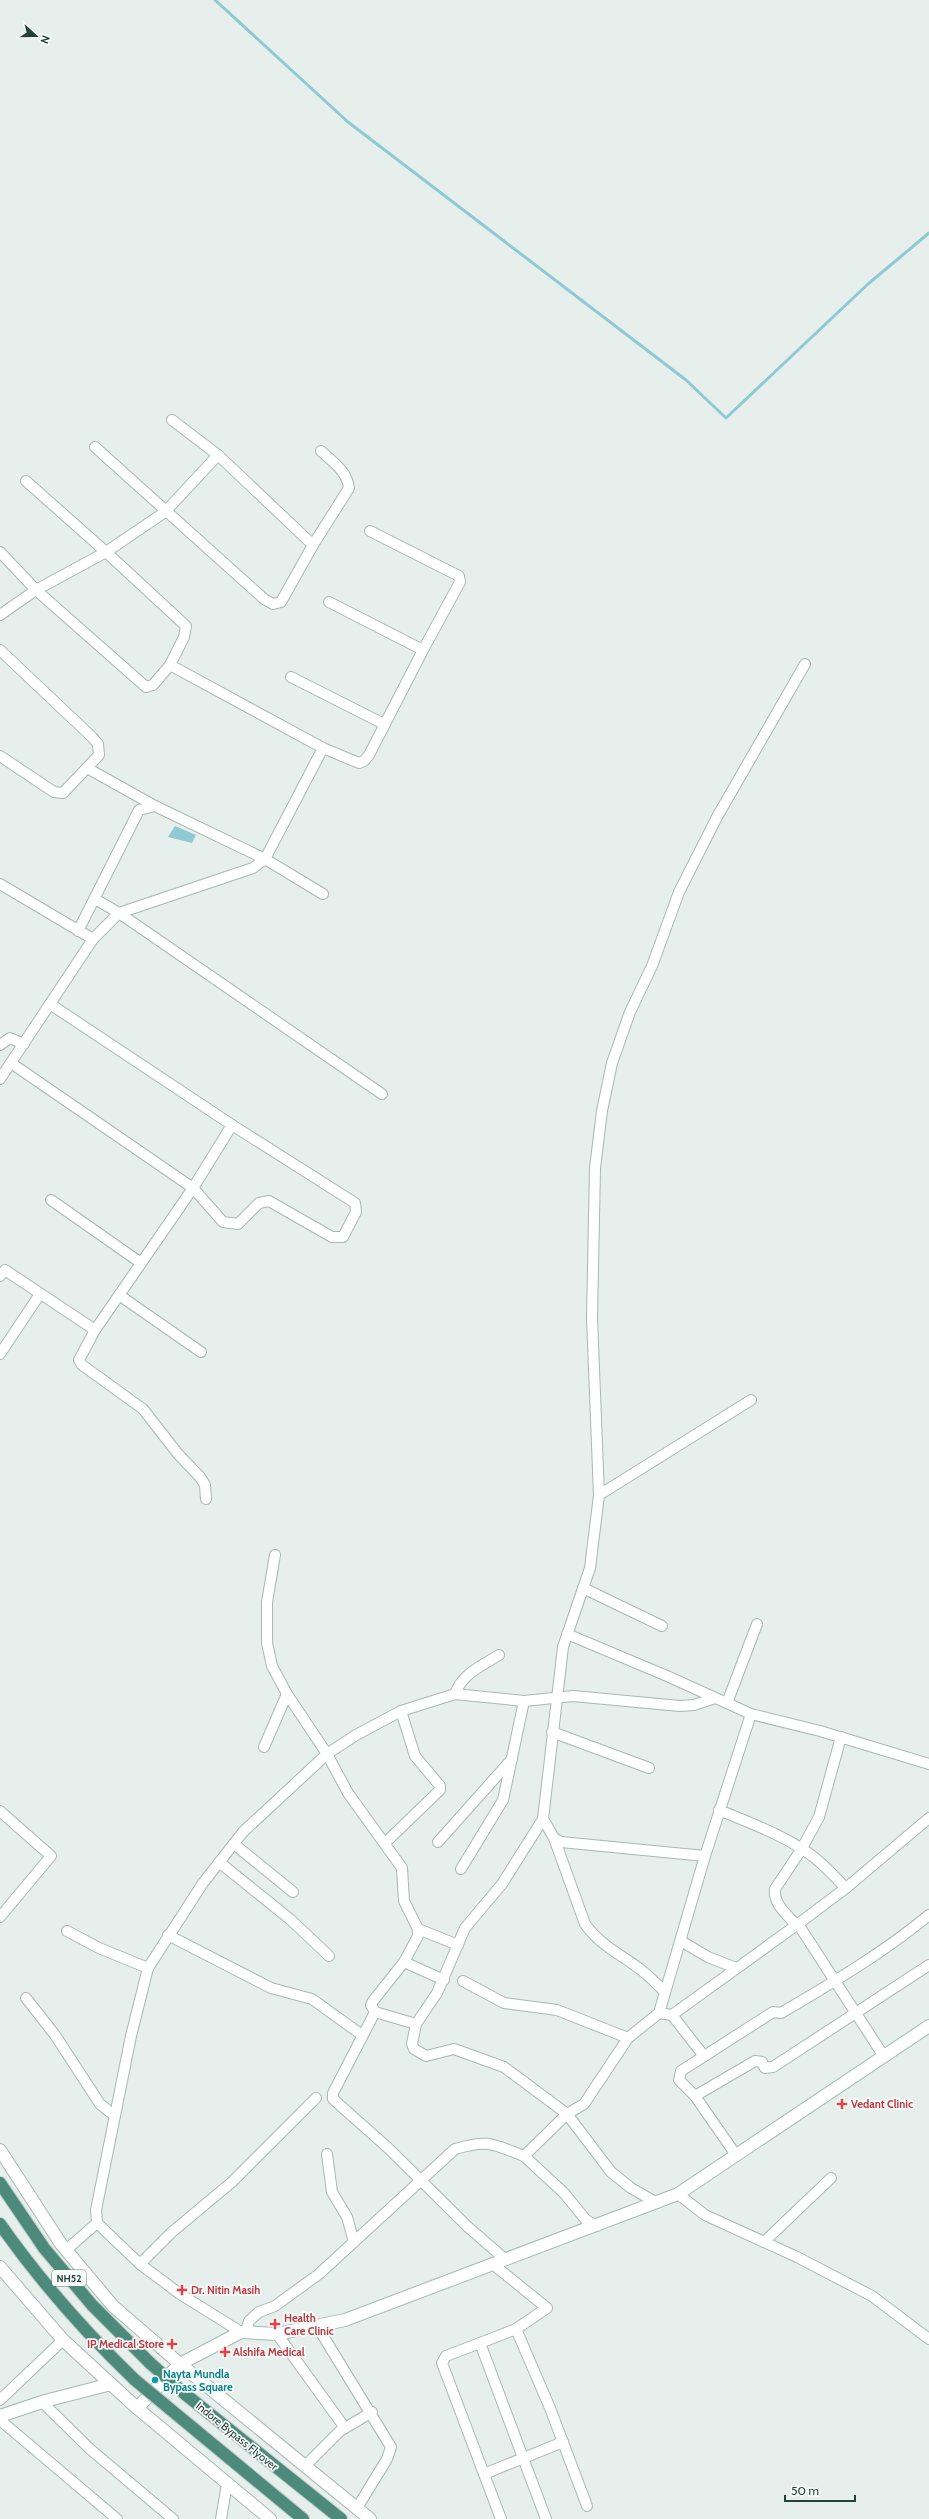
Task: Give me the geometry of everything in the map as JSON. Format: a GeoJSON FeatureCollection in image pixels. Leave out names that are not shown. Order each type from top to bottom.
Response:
{"type":"FeatureCollection","features":[{"type":"Feature","properties":{"kind":"highway","name":"Indore Bypass Flyover"},"geometry":{"type":"LineString","coordinates":[[0,2183],[44,2248],[92,2305],[150,2363],[185,2394],[341,2519]]}},
{"type":"Feature","properties":{"kind":"highway","name":"Indore Bypass Flyover"},"geometry":{"type":"LineString","coordinates":[[0,2224],[34,2271],[78,2324],[109,2355],[170,2409],[303,2519]]}},
{"type":"Feature","properties":{"kind":"main road"},"geometry":{"type":"LineString","coordinates":[[137,2408],[180,2364],[244,2331],[277,2334],[345,2320],[494,2265],[678,2194],[929,2026]]}},
{"type":"Feature","properties":{"kind":"main road"},"geometry":{"type":"LineString","coordinates":[[0,2150],[66,2250],[113,2306],[180,2364],[370,2519]]}},
{"type":"Feature","properties":{"kind":"main road"},"geometry":{"type":"LineString","coordinates":[[0,2267],[8,2280],[63,2340],[137,2408],[270,2519]]}},
{"type":"Feature","properties":{"kind":"main road"},"geometry":{"type":"LineString","coordinates":[[0,2416],[42,2402],[111,2384]]}},
{"type":"Feature","properties":{"kind":"street"},"geometry":{"type":"LineString","coordinates":[[172,420],[218,455],[313,544]]}},
{"type":"Feature","properties":{"kind":"street"},"geometry":{"type":"LineString","coordinates":[[95,447],[165,512],[264,599],[273,604],[281,602],[313,544],[349,488],[348,479],[344,472],[321,451]]}},
{"type":"Feature","properties":{"kind":"street"},"geometry":{"type":"LineString","coordinates":[[0,615],[36,590],[106,552],[165,512],[218,455]]}},
{"type":"Feature","properties":{"kind":"street"},"geometry":{"type":"LineString","coordinates":[[0,552],[36,590],[146,687],[153,685],[170,665],[184,637],[186,626],[26,481]]}},
{"type":"Feature","properties":{"kind":"street"},"geometry":{"type":"LineString","coordinates":[[170,665],[323,748],[359,763],[364,761],[423,650],[458,590],[460,582],[459,576],[370,531]]}},
{"type":"Feature","properties":{"kind":"street"},"geometry":{"type":"LineString","coordinates":[[329,602],[423,650]]}},
{"type":"Feature","properties":{"kind":"street"},"geometry":{"type":"LineString","coordinates":[[0,650],[92,737],[98,744],[99,755],[64,793],[54,792],[0,756]]}},
{"type":"Feature","properties":{"kind":"street"},"geometry":{"type":"LineString","coordinates":[[657,2203],[631,2188],[611,2172],[567,2114],[536,2089],[499,2064],[454,2049],[423,2055],[412,2047],[416,2024],[427,2011],[444,1980],[465,1928],[502,1884],[543,1819],[556,1698],[567,1634],[590,1568],[599,1495],[592,1318],[595,1168],[602,1111],[612,1064],[630,1012],[652,966],[679,892],[716,816],[805,664]]}},
{"type":"Feature","properties":{"kind":"street"},"geometry":{"type":"LineString","coordinates":[[291,677],[384,724]]}},
{"type":"Feature","properties":{"kind":"street"},"geometry":{"type":"LineString","coordinates":[[0,1079],[93,939],[119,913],[253,868],[265,859],[323,748]]}},
{"type":"Feature","properties":{"kind":"street"},"geometry":{"type":"LineString","coordinates":[[87,768],[155,806],[265,859],[323,894]]}},
{"type":"Feature","properties":{"kind":"street"},"geometry":{"type":"LineString","coordinates":[[78,931],[139,810],[155,806]]}},
{"type":"Feature","properties":{"kind":"street"},"geometry":{"type":"LineString","coordinates":[[0,884],[93,939]]}},
{"type":"Feature","properties":{"kind":"street"},"geometry":{"type":"LineString","coordinates":[[95,899],[119,913],[382,1094]]}},
{"type":"Feature","properties":{"kind":"street"},"geometry":{"type":"LineString","coordinates":[[11,1063],[192,1188],[223,1222],[238,1224],[259,1203],[269,1201],[332,1237],[343,1238],[356,1212],[355,1204],[232,1125],[50,1004]]}},
{"type":"Feature","properties":{"kind":"street"},"geometry":{"type":"LineString","coordinates":[[0,1045],[10,1038],[24,1044]]}},
{"type":"Feature","properties":{"kind":"street"},"geometry":{"type":"LineString","coordinates":[[206,1499],[205,1485],[200,1477],[178,1454],[143,1409],[82,1365],[78,1360],[95,1330],[192,1188],[232,1125]]}},
{"type":"Feature","properties":{"kind":"street"},"geometry":{"type":"LineString","coordinates":[[51,1200],[141,1263]]}},
{"type":"Feature","properties":{"kind":"street"},"geometry":{"type":"LineString","coordinates":[[0,1276],[4,1270],[95,1330]]}},
{"type":"Feature","properties":{"kind":"street"},"geometry":{"type":"LineString","coordinates":[[0,1354],[40,1294]]}},
{"type":"Feature","properties":{"kind":"street"},"geometry":{"type":"LineString","coordinates":[[119,1295],[201,1352]]}},
{"type":"Feature","properties":{"kind":"street"},"geometry":{"type":"LineString","coordinates":[[599,1495],[751,1400]]}},
{"type":"Feature","properties":{"kind":"street"},"geometry":{"type":"LineString","coordinates":[[275,1555],[267,1602],[267,1643],[272,1666],[287,1694],[327,1754],[348,1793],[402,1868],[404,1901],[418,1929],[418,1936],[404,1962],[372,2001],[371,2006],[375,2012],[416,2024]]}},
{"type":"Feature","properties":{"kind":"street"},"geometry":{"type":"LineString","coordinates":[[583,1588],[662,1626]]}},
{"type":"Feature","properties":{"kind":"street"},"geometry":{"type":"LineString","coordinates":[[727,1703],[757,1624]]}},
{"type":"Feature","properties":{"kind":"street"},"geometry":{"type":"LineString","coordinates":[[567,1634],[751,1714],[842,1737],[929,1764]]}},
{"type":"Feature","properties":{"kind":"street"},"geometry":{"type":"LineString","coordinates":[[455,1694],[459,1684],[466,1676],[499,1655]]}},
{"type":"Feature","properties":{"kind":"street"},"geometry":{"type":"LineString","coordinates":[[264,1747],[287,1694]]}},
{"type":"Feature","properties":{"kind":"street"},"geometry":{"type":"LineString","coordinates":[[597,2226],[586,2220],[564,2193],[524,2156],[496,2144],[478,2142],[455,2149],[420,2179],[319,2274],[275,2306],[259,2312],[249,2321],[244,2331],[180,2294],[140,2264],[97,2223],[96,2210],[148,1968],[168,1935],[219,1862],[234,1844],[327,1754],[356,1735],[401,1711],[455,1694],[524,1701],[573,1696],[680,1706],[694,1705],[715,1698]]}},
{"type":"Feature","properties":{"kind":"street"},"geometry":{"type":"LineString","coordinates":[[461,1869],[499,1810],[506,1790],[524,1701]]}},
{"type":"Feature","properties":{"kind":"street"},"geometry":{"type":"LineString","coordinates":[[385,1843],[440,1790],[440,1786],[416,1756],[401,1711]]}},
{"type":"Feature","properties":{"kind":"street"},"geometry":{"type":"LineString","coordinates":[[524,2156],[567,2114],[584,2104],[628,2038],[660,2013],[719,1810],[751,1714]]}},
{"type":"Feature","properties":{"kind":"street"},"geometry":{"type":"LineString","coordinates":[[552,1732],[650,1768]]}},
{"type":"Feature","properties":{"kind":"street"},"geometry":{"type":"LineString","coordinates":[[842,1737],[823,1805],[801,1850],[775,1889],[774,1897],[797,1924],[884,2055]]}},
{"type":"Feature","properties":{"kind":"street"},"geometry":{"type":"LineString","coordinates":[[438,1842],[512,1759]]}},
{"type":"Feature","properties":{"kind":"street"},"geometry":{"type":"LineString","coordinates":[[719,1810],[774,1834],[815,1858],[846,1888]]}},
{"type":"Feature","properties":{"kind":"street"},"geometry":{"type":"LineString","coordinates":[[0,1811],[50,1856],[0,1917]]}},
{"type":"Feature","properties":{"kind":"street"},"geometry":{"type":"LineString","coordinates":[[672,2015],[846,1888],[929,1818]]}},
{"type":"Feature","properties":{"kind":"street"},"geometry":{"type":"LineString","coordinates":[[543,1819],[554,1838],[583,1919],[594,1936],[606,1948],[641,1970],[665,1992]]}},
{"type":"Feature","properties":{"kind":"street"},"geometry":{"type":"LineString","coordinates":[[554,1838],[562,1842],[574,1844],[705,1856]]}},
{"type":"Feature","properties":{"kind":"street"},"geometry":{"type":"LineString","coordinates":[[234,1844],[293,1892]]}},
{"type":"Feature","properties":{"kind":"street"},"geometry":{"type":"LineString","coordinates":[[219,1862],[291,1920],[329,1956]]}},
{"type":"Feature","properties":{"kind":"street"},"geometry":{"type":"LineString","coordinates":[[736,2155],[695,2096],[679,2080],[678,2075],[704,2056],[773,2012],[781,2013],[835,1982],[887,1948],[929,1915]]}},
{"type":"Feature","properties":{"kind":"street"},"geometry":{"type":"LineString","coordinates":[[418,1929],[458,1945]]}},
{"type":"Feature","properties":{"kind":"street"},"geometry":{"type":"LineString","coordinates":[[67,1931],[99,1948],[148,1968]]}},
{"type":"Feature","properties":{"kind":"street"},"geometry":{"type":"LineString","coordinates":[[168,1935],[271,1988],[312,1999],[362,2035]]}},
{"type":"Feature","properties":{"kind":"street"},"geometry":{"type":"LineString","coordinates":[[681,1941],[708,1957],[736,1968]]}},
{"type":"Feature","properties":{"kind":"street"},"geometry":{"type":"LineString","coordinates":[[404,1962],[444,1980]]}},
{"type":"Feature","properties":{"kind":"street"},"geometry":{"type":"LineString","coordinates":[[695,2096],[755,2061],[762,2062],[765,2068],[773,2067],[929,1965]]}},
{"type":"Feature","properties":{"kind":"street"},"geometry":{"type":"LineString","coordinates":[[463,1981],[504,2003],[557,2010],[628,2038]]}},
{"type":"Feature","properties":{"kind":"street"},"geometry":{"type":"LineString","coordinates":[[26,1998],[54,2035],[100,2104],[115,2116]]}},
{"type":"Feature","properties":{"kind":"street"},"geometry":{"type":"LineString","coordinates":[[375,2012],[333,2093],[333,2099],[420,2179],[468,2228],[506,2260]]}},
{"type":"Feature","properties":{"kind":"street"},"geometry":{"type":"LineString","coordinates":[[660,2013],[672,2015],[704,2056]]}},
{"type":"Feature","properties":{"kind":"street"},"geometry":{"type":"LineString","coordinates":[[140,2264],[172,2232],[232,2182],[316,2098]]}},
{"type":"Feature","properties":{"kind":"street"},"geometry":{"type":"LineString","coordinates":[[327,2154],[332,2192],[347,2217],[354,2242]]}},
{"type":"Feature","properties":{"kind":"street"},"geometry":{"type":"LineString","coordinates":[[764,2242],[831,2178]]}},
{"type":"Feature","properties":{"kind":"street"},"geometry":{"type":"LineString","coordinates":[[678,2194],[706,2215],[872,2296],[929,2338]]}},
{"type":"Feature","properties":{"kind":"street"},"geometry":{"type":"LineString","coordinates":[[66,2250],[97,2223]]}},
{"type":"Feature","properties":{"kind":"street"},"geometry":{"type":"LineString","coordinates":[[494,2265],[546,2308],[516,2329],[446,2356],[442,2363],[501,2519]]}},
{"type":"Feature","properties":{"kind":"street"},"geometry":{"type":"LineString","coordinates":[[317,2326],[372,2412],[391,2446],[387,2459],[357,2508]]}},
{"type":"Feature","properties":{"kind":"street"},"geometry":{"type":"LineString","coordinates":[[516,2329],[550,2408],[586,2506]]}},
{"type":"Feature","properties":{"kind":"street"},"geometry":{"type":"LineString","coordinates":[[277,2334],[345,2428]]}},
{"type":"Feature","properties":{"kind":"street"},"geometry":{"type":"LineString","coordinates":[[0,2400],[63,2340]]}},
{"type":"Feature","properties":{"kind":"street"},"geometry":{"type":"LineString","coordinates":[[480,2343],[546,2519]]}},
{"type":"Feature","properties":{"kind":"street"},"geometry":{"type":"LineString","coordinates":[[42,2402],[90,2449],[173,2519]]}},
{"type":"Feature","properties":{"kind":"street"},"geometry":{"type":"LineString","coordinates":[[305,2466],[345,2428],[372,2412]]}},
{"type":"Feature","properties":{"kind":"street"},"geometry":{"type":"LineString","coordinates":[[0,2420],[117,2519]]}},
{"type":"Feature","properties":{"kind":"street"},"geometry":{"type":"LineString","coordinates":[[484,2474],[563,2442]]}},
{"type":"Feature","properties":{"kind":"street"},"geometry":{"type":"LineString","coordinates":[[221,2519],[227,2484]]}},
{"type":"Feature","properties":{"kind":"water"},"geometry":{"type":"Polygon","coordinates":[[[175,826],[196,835],[192,843],[168,837],[175,826]]]}},
{"type":"Feature","properties":{"kind":"waterway"},"geometry":{"type":"LineString","coordinates":[[215,0],[348,122],[686,380],[726,418],[868,284],[929,233]]}},
{"type":"Feature","properties":{"kind":"place","name":"Vedant Clinic"},"geometry":{"type":"Point","coordinates":[842,2104]}},
{"type":"Feature","properties":{"kind":"place","name":"Dr. Nitin Masih"},"geometry":{"type":"Point","coordinates":[182,2290]}},
{"type":"Feature","properties":{"kind":"place","name":"Health Care Clinic"},"geometry":{"type":"Point","coordinates":[275,2324]}},
{"type":"Feature","properties":{"kind":"place","name":"IP Medical Store"},"geometry":{"type":"Point","coordinates":[172,2344]}},
{"type":"Feature","properties":{"kind":"place","name":"Alshifa Medical"},"geometry":{"type":"Point","coordinates":[225,2352]}},
{"type":"Feature","properties":{"kind":"place","name":"Nayta Mundla Bypass Square"},"geometry":{"type":"Point","coordinates":[155,2380]}}]}
